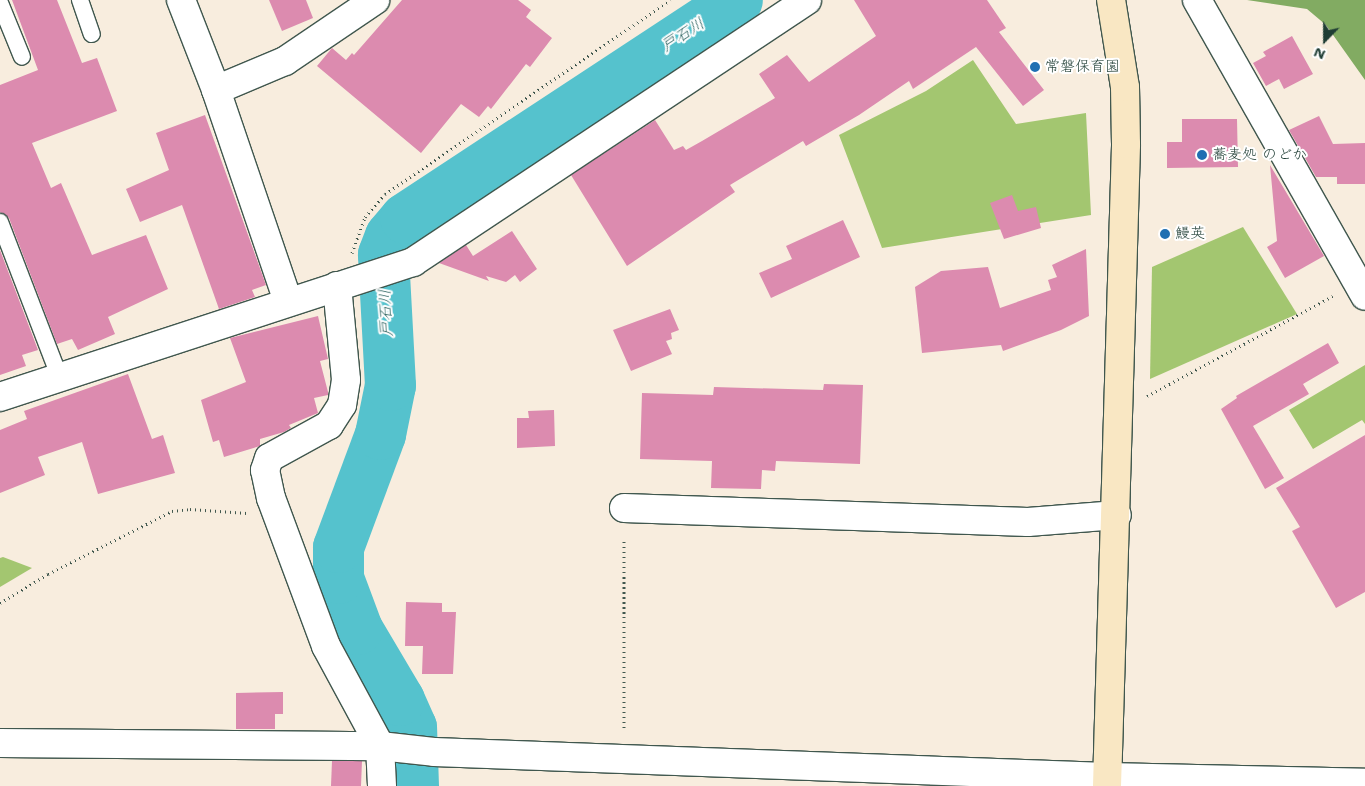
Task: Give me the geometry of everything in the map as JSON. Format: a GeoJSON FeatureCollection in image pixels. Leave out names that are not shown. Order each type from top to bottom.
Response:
{"type":"FeatureCollection","features":[{"type":"Feature","properties":{"kind":"street"},"geometry":{"type":"LineString","coordinates":[[181,0],[216,90],[288,302]]}},
{"type":"Feature","properties":{"kind":"street"},"geometry":{"type":"LineString","coordinates":[[216,90],[285,61],[375,0]]}},
{"type":"Feature","properties":{"kind":"street"},"geometry":{"type":"LineString","coordinates":[[0,397],[413,262],[807,0]]}},
{"type":"Feature","properties":{"kind":"street"},"geometry":{"type":"LineString","coordinates":[[1107,782],[1120,411],[1126,116],[1120,39],[1111,0]]}},
{"type":"Feature","properties":{"kind":"street"},"geometry":{"type":"LineString","coordinates":[[1197,0],[1361,289]]}},
{"type":"Feature","properties":{"kind":"street"},"geometry":{"type":"LineString","coordinates":[[345,284],[346,380],[342,405],[329,425],[269,458],[265,470],[274,505],[326,646],[387,748],[382,786]]}},
{"type":"Feature","properties":{"kind":"street"},"geometry":{"type":"LineString","coordinates":[[624,508],[1028,522],[1117,515]]}},
{"type":"Feature","properties":{"kind":"street"},"geometry":{"type":"LineString","coordinates":[[0,743],[387,748],[1107,782],[1365,783]]}},
{"type":"Feature","properties":{"kind":"lane"},"geometry":{"type":"LineString","coordinates":[[80,0],[92,34]]}},
{"type":"Feature","properties":{"kind":"lane"},"geometry":{"type":"LineString","coordinates":[[0,3],[22,57]]}},
{"type":"Feature","properties":{"kind":"lane"},"geometry":{"type":"LineString","coordinates":[[0,222],[60,378]]}},
{"type":"Feature","properties":{"kind":"path"},"geometry":{"type":"LineString","coordinates":[[345,284],[354,241],[365,217],[385,194],[670,0]]}},
{"type":"Feature","properties":{"kind":"path"},"geometry":{"type":"LineString","coordinates":[[1120,411],[1361,289]]}},
{"type":"Feature","properties":{"kind":"path"},"geometry":{"type":"LineString","coordinates":[[0,603],[48,574],[172,511],[190,509],[253,514],[274,505]]}},
{"type":"Feature","properties":{"kind":"path"},"geometry":{"type":"LineString","coordinates":[[624,508],[624,759]]}},
{"type":"Feature","properties":{"kind":"green space"},"geometry":{"type":"Polygon","coordinates":[[[1247,0],[1365,0],[1365,80],[1326,25],[1307,9],[1247,0]]]}},
{"type":"Feature","properties":{"kind":"green space"},"geometry":{"type":"Polygon","coordinates":[[[973,60],[1016,124],[1086,113],[1091,215],[882,248],[839,135],[926,91],[973,60]]]}},
{"type":"Feature","properties":{"kind":"green space"},"geometry":{"type":"Polygon","coordinates":[[[1243,227],[1297,314],[1150,379],[1152,267],[1243,227]]]}},
{"type":"Feature","properties":{"kind":"green space"},"geometry":{"type":"Polygon","coordinates":[[[1365,365],[1365,424],[1362,420],[1313,449],[1289,410],[1365,365]]]}},
{"type":"Feature","properties":{"kind":"green space"},"geometry":{"type":"Polygon","coordinates":[[[3,557],[32,568],[0,587],[0,558],[3,557]]]}},
{"type":"Feature","properties":{"kind":"building"},"geometry":{"type":"Polygon","coordinates":[[[12,0],[57,0],[82,63],[97,58],[117,111],[32,143],[51,188],[61,183],[92,255],[146,235],[168,289],[108,317],[115,334],[78,350],[72,339],[57,344],[9,218],[0,212],[0,85],[38,70],[12,0]]]}},
{"type":"Feature","properties":{"kind":"building"},"geometry":{"type":"Polygon","coordinates":[[[269,0],[306,0],[313,18],[282,31],[269,0]]]}},
{"type":"Feature","properties":{"kind":"building"},"geometry":{"type":"Polygon","coordinates":[[[402,0],[518,0],[531,10],[526,17],[552,38],[530,67],[526,64],[491,109],[488,106],[479,117],[461,104],[421,153],[317,66],[332,48],[346,60],[352,53],[354,55],[402,0]]]}},
{"type":"Feature","properties":{"kind":"building"},"geometry":{"type":"Polygon","coordinates":[[[854,0],[987,0],[1006,28],[999,32],[1044,90],[1023,106],[976,47],[913,89],[909,81],[859,115],[806,146],[803,141],[730,185],[735,192],[627,266],[571,175],[655,120],[674,150],[683,146],[686,150],[775,98],[759,74],[787,55],[809,82],[876,36],[854,0]]]}},
{"type":"Feature","properties":{"kind":"building"},"geometry":{"type":"Polygon","coordinates":[[[1292,36],[1313,74],[1284,89],[1279,79],[1266,86],[1253,63],[1266,56],[1263,52],[1292,36]]]}},
{"type":"Feature","properties":{"kind":"building"},"geometry":{"type":"Polygon","coordinates":[[[205,115],[266,285],[252,290],[255,297],[219,309],[182,205],[140,222],[126,189],[169,170],[156,133],[205,115]]]}},
{"type":"Feature","properties":{"kind":"building"},"geometry":{"type":"Polygon","coordinates":[[[1319,116],[1333,144],[1365,143],[1365,184],[1337,184],[1337,177],[1316,177],[1289,130],[1319,116]]]}},
{"type":"Feature","properties":{"kind":"building","name":"蕎麦処 のどか"},"geometry":{"type":"Polygon","coordinates":[[[1182,119],[1237,119],[1238,167],[1167,168],[1167,142],[1182,142],[1182,119]]]}},
{"type":"Feature","properties":{"kind":"building"},"geometry":{"type":"Polygon","coordinates":[[[1270,165],[1324,256],[1285,278],[1267,247],[1277,241],[1270,165]]]}},
{"type":"Feature","properties":{"kind":"building"},"geometry":{"type":"Polygon","coordinates":[[[1012,195],[1018,211],[1036,207],[1041,228],[1004,239],[990,203],[1012,195]]]}},
{"type":"Feature","properties":{"kind":"building"},"geometry":{"type":"Polygon","coordinates":[[[843,220],[860,257],[771,298],[759,273],[792,259],[786,246],[843,220]]]}},
{"type":"Feature","properties":{"kind":"building"},"geometry":{"type":"Polygon","coordinates":[[[512,231],[537,269],[520,282],[515,275],[506,282],[486,276],[489,281],[439,263],[466,245],[473,256],[512,231]]]}},
{"type":"Feature","properties":{"kind":"building"},"geometry":{"type":"Polygon","coordinates":[[[1086,249],[1089,316],[1061,330],[1003,351],[1001,345],[922,353],[915,287],[941,271],[988,267],[1000,308],[1051,290],[1048,280],[1057,277],[1052,265],[1086,249]]]}},
{"type":"Feature","properties":{"kind":"building"},"geometry":{"type":"Polygon","coordinates":[[[0,250],[38,350],[22,355],[26,366],[0,375],[0,250]]]}},
{"type":"Feature","properties":{"kind":"building"},"geometry":{"type":"Polygon","coordinates":[[[670,309],[679,330],[671,333],[672,339],[666,341],[672,354],[631,371],[613,330],[670,309]]]}},
{"type":"Feature","properties":{"kind":"building"},"geometry":{"type":"Polygon","coordinates":[[[318,316],[328,359],[320,361],[328,395],[314,398],[318,413],[289,425],[291,428],[284,432],[260,439],[260,446],[224,457],[219,440],[213,442],[201,400],[246,382],[230,338],[318,316]]]}},
{"type":"Feature","properties":{"kind":"building"},"geometry":{"type":"Polygon","coordinates":[[[1328,343],[1339,363],[1303,384],[1309,394],[1253,426],[1284,478],[1265,489],[1221,409],[1237,398],[1236,396],[1328,343]]]}},
{"type":"Feature","properties":{"kind":"building"},"geometry":{"type":"Polygon","coordinates":[[[128,374],[152,439],[163,435],[175,473],[98,494],[82,442],[38,457],[45,475],[0,493],[0,430],[27,419],[24,411],[128,374]]]}},
{"type":"Feature","properties":{"kind":"building"},"geometry":{"type":"Polygon","coordinates":[[[824,384],[863,385],[860,464],[776,461],[775,471],[762,470],[761,489],[711,488],[712,461],[640,459],[642,393],[713,395],[714,387],[823,390],[824,384]]]}},
{"type":"Feature","properties":{"kind":"building"},"geometry":{"type":"Polygon","coordinates":[[[554,410],[555,446],[517,448],[517,418],[529,418],[528,411],[554,410]]]}},
{"type":"Feature","properties":{"kind":"building"},"geometry":{"type":"Polygon","coordinates":[[[1365,435],[1365,592],[1336,608],[1292,531],[1300,527],[1276,488],[1365,435]]]}},
{"type":"Feature","properties":{"kind":"building"},"geometry":{"type":"Polygon","coordinates":[[[406,602],[442,603],[442,612],[456,612],[453,674],[422,674],[423,646],[405,646],[406,602]]]}},
{"type":"Feature","properties":{"kind":"building"},"geometry":{"type":"Polygon","coordinates":[[[283,692],[283,714],[275,714],[275,729],[236,729],[236,693],[283,692]]]}},
{"type":"Feature","properties":{"kind":"building"},"geometry":{"type":"Polygon","coordinates":[[[332,761],[362,761],[361,786],[331,786],[332,761]]]}},
{"type":"Feature","properties":{"kind":"waterway","name":"戸石川"},"geometry":{"type":"LineString","coordinates":[[413,786],[411,727],[399,700],[357,629],[338,578],[338,547],[380,434],[390,385],[383,254],[390,236],[405,218],[737,0]]}},
{"type":"Feature","properties":{"kind":"place","name":"常磐保育園"},"geometry":{"type":"Point","coordinates":[1035,67]}},
{"type":"Feature","properties":{"kind":"place","name":"蕎麦処 のどか"},"geometry":{"type":"Point","coordinates":[1202,155]}},
{"type":"Feature","properties":{"kind":"place","name":"鰻英"},"geometry":{"type":"Point","coordinates":[1165,234]}}]}
